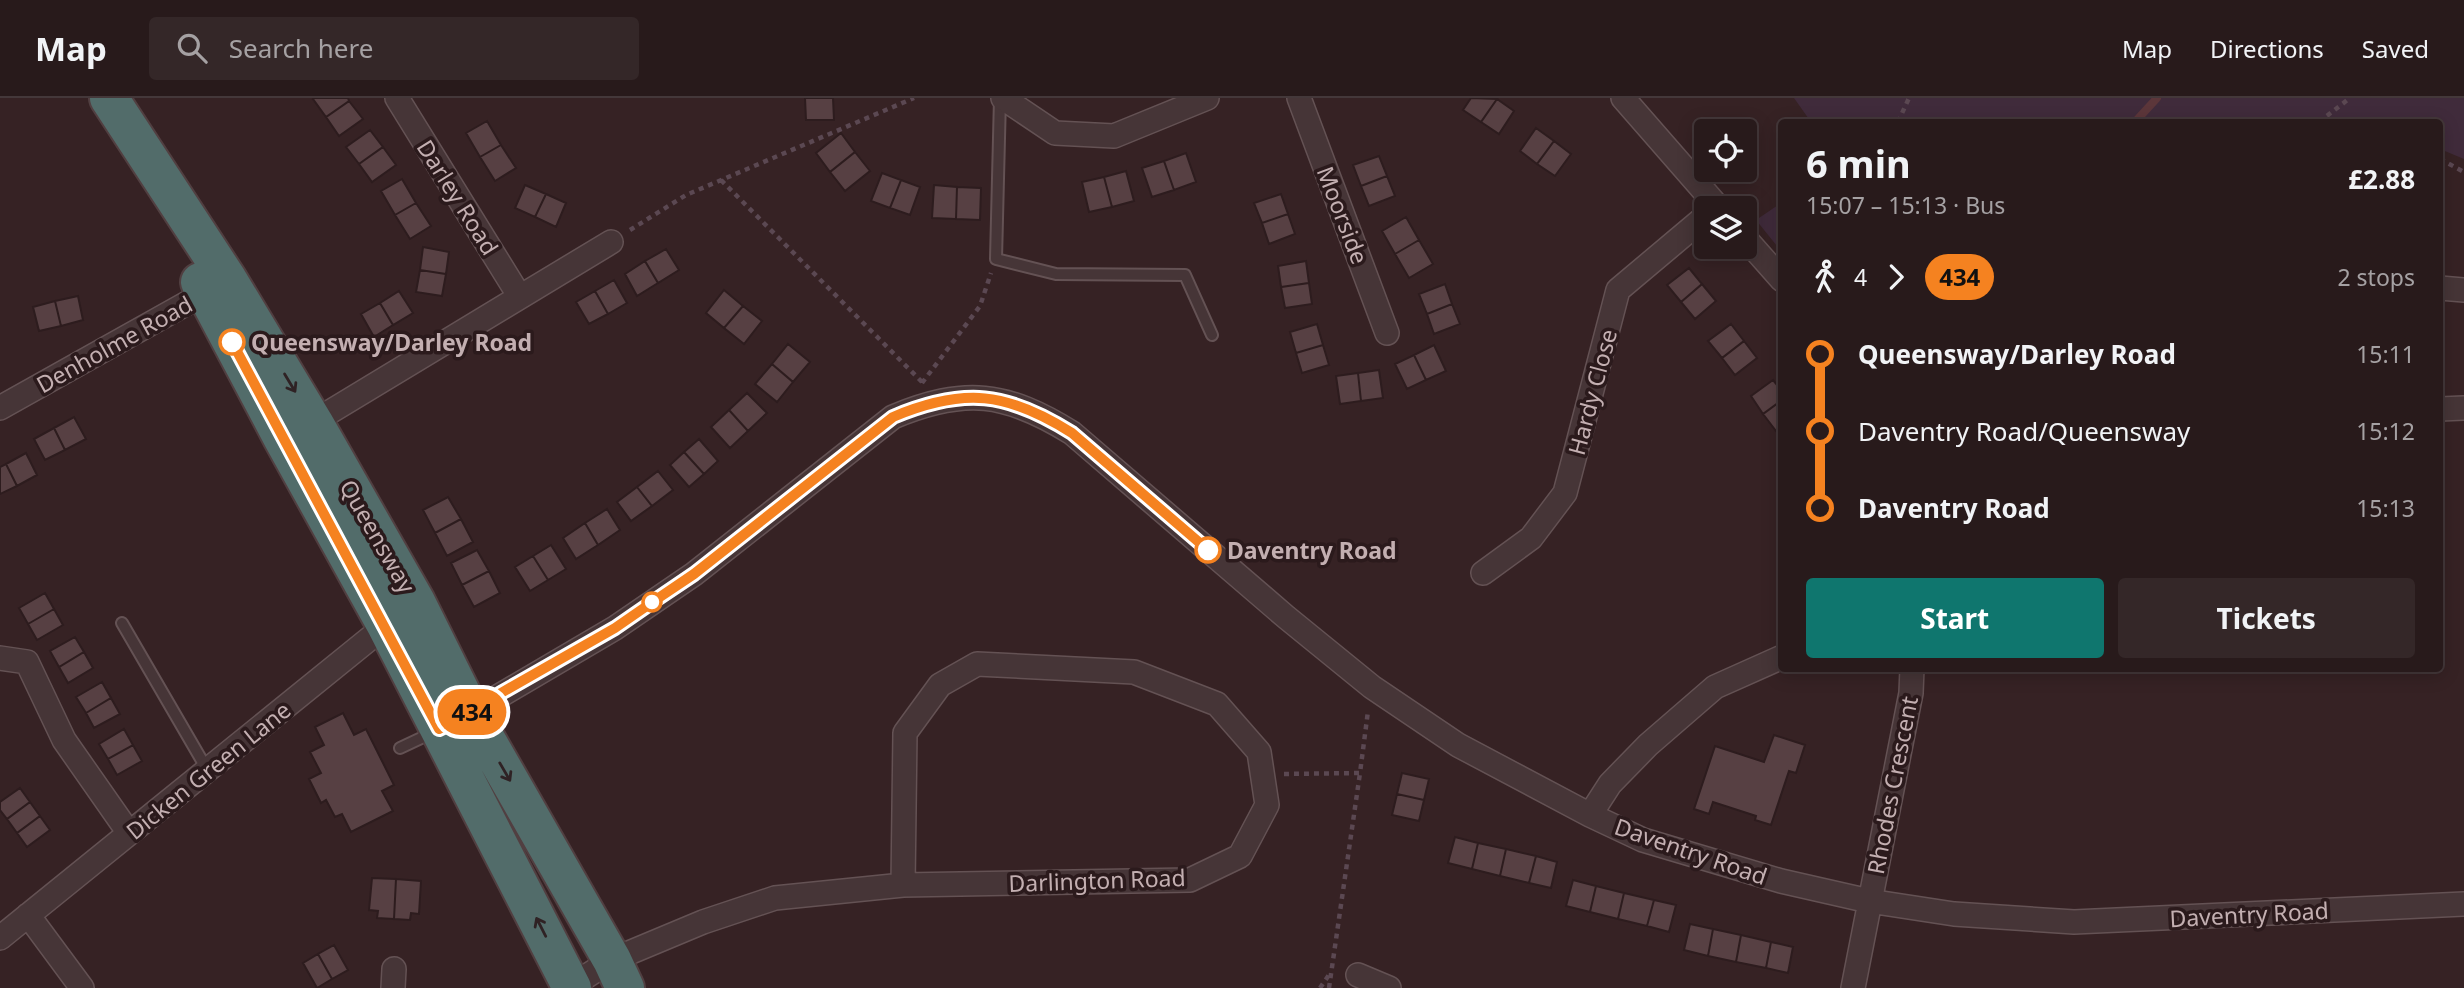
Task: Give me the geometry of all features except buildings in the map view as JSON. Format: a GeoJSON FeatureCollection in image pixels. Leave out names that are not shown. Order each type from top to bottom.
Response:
{"type":"FeatureCollection","features":[{"type":"Feature","properties":{"kind":"highway","name":"Queensway"},"geometry":{"type":"LineString","coordinates":[[80,98],[217,287]]}},
{"type":"Feature","properties":{"kind":"highway","name":"Queensway"},"geometry":{"type":"LineString","coordinates":[[109,98],[298,431],[386,625],[455,721],[619,974]]}},
{"type":"Feature","properties":{"kind":"highway","name":"Queensway"},"geometry":{"type":"LineString","coordinates":[[298,431],[416,602],[455,721],[572,987]]}},
{"type":"Feature","properties":{"kind":"street"},"geometry":{"type":"LineString","coordinates":[[1001,98],[1055,133],[1114,136],[1207,98]]}},
{"type":"Feature","properties":{"kind":"street","name":"Moorside"},"geometry":{"type":"LineString","coordinates":[[1298,98],[1387,333]]}},
{"type":"Feature","properties":{"kind":"street"},"geometry":{"type":"LineString","coordinates":[[1623,98],[1704,196]]}},
{"type":"Feature","properties":{"kind":"street","name":"Darley Road"},"geometry":{"type":"LineString","coordinates":[[400,99],[520,297]]}},
{"type":"Feature","properties":{"kind":"street","name":"Hardy Close"},"geometry":{"type":"LineString","coordinates":[[1483,573],[1531,538],[1565,493],[1618,290],[1694,227]]}},
{"type":"Feature","properties":{"kind":"street"},"geometry":{"type":"LineString","coordinates":[[298,431],[611,242]]}},
{"type":"Feature","properties":{"kind":"street"},"geometry":{"type":"LineString","coordinates":[[1757,251],[1778,275]]}},
{"type":"Feature","properties":{"kind":"street","name":"Denholme Road"},"geometry":{"type":"LineString","coordinates":[[3,398],[217,287]]}},
{"type":"Feature","properties":{"kind":"street"},"geometry":{"type":"LineString","coordinates":[[2443,288],[2464,290]]}},
{"type":"Feature","properties":{"kind":"street","name":"Daventry Road"},"geometry":{"type":"LineString","coordinates":[[455,721],[615,628],[694,574],[923,393],[976,397],[1010,404],[1050,419],[1072,433],[1286,617],[1372,687],[1458,745],[1643,840],[1781,881],[1869,901],[1954,914],[2074,922],[2464,904]]}},
{"type":"Feature","properties":{"kind":"street"},"geometry":{"type":"LineString","coordinates":[[2443,409],[2464,408]]}},
{"type":"Feature","properties":{"kind":"street","name":"Dicken Green Lane"},"geometry":{"type":"LineString","coordinates":[[0,938],[416,602]]}},
{"type":"Feature","properties":{"kind":"street"},"geometry":{"type":"LineString","coordinates":[[0,658],[27,662],[64,740],[130,833]]}},
{"type":"Feature","properties":{"kind":"street"},"geometry":{"type":"LineString","coordinates":[[1590,815],[1610,784],[1648,744],[1716,687],[1778,659]]}},
{"type":"Feature","properties":{"kind":"street","name":"Darlington Road"},"geometry":{"type":"LineString","coordinates":[[572,987],[619,974],[703,922],[775,898],[903,885],[1190,880],[1240,856],[1267,805],[1259,752],[1217,704],[1134,672],[977,664],[940,685],[905,733],[903,885]]}},
{"type":"Feature","properties":{"kind":"street","name":"Rhodes Crescent"},"geometry":{"type":"LineString","coordinates":[[1853,988],[1911,693],[1912,672]]}},
{"type":"Feature","properties":{"kind":"street"},"geometry":{"type":"LineString","coordinates":[[28,915],[82,988]]}},
{"type":"Feature","properties":{"kind":"street"},"geometry":{"type":"LineString","coordinates":[[1358,975],[1390,988]]}},
{"type":"Feature","properties":{"kind":"lane"},"geometry":{"type":"LineString","coordinates":[[1001,98],[996,259],[1056,274],[1185,275],[1212,335]]}},
{"type":"Feature","properties":{"kind":"lane"},"geometry":{"type":"LineString","coordinates":[[122,623],[208,771]]}},
{"type":"Feature","properties":{"kind":"lane"},"geometry":{"type":"LineString","coordinates":[[400,748],[455,721]]}},
{"type":"Feature","properties":{"kind":"path"},"geometry":{"type":"LineString","coordinates":[[611,242],[686,195],[914,98]]}},
{"type":"Feature","properties":{"kind":"path"},"geometry":{"type":"LineString","coordinates":[[1899,119],[1909,98]]}},
{"type":"Feature","properties":{"kind":"path"},"geometry":{"type":"LineString","coordinates":[[2323,119],[2350,98]]}},
{"type":"Feature","properties":{"kind":"path"},"geometry":{"type":"LineString","coordinates":[[2443,161],[2464,172]]}},
{"type":"Feature","properties":{"kind":"path"},"geometry":{"type":"LineString","coordinates":[[721,180],[923,393],[980,306],[996,259]]}},
{"type":"Feature","properties":{"kind":"path"},"geometry":{"type":"LineString","coordinates":[[1329,988],[1372,687]]}},
{"type":"Feature","properties":{"kind":"path"},"geometry":{"type":"LineString","coordinates":[[1263,775],[1360,773]]}},
{"type":"Feature","properties":{"kind":"path"},"geometry":{"type":"LineString","coordinates":[[1320,988],[1333,968]]}},
{"type":"Feature","properties":{"kind":"shaded area"},"geometry":{"type":"Polygon","coordinates":[[[1794,98],[2464,98],[2464,159],[2443,150],[2443,119],[1809,119],[1794,98]]]}},
{"type":"Feature","properties":{"kind":"shaded area"},"geometry":{"type":"Polygon","coordinates":[[[1778,205],[1778,247],[1757,219],[1778,205]]]}},
{"type":"Feature","properties":{"kind":"waterway"},"geometry":{"type":"LineString","coordinates":[[2138,119],[2157,98]]}},
{"type":"Feature","properties":{"kind":"bus line","name":"434"},"geometry":{"type":"LineString","coordinates":[[232,342],[386,625],[439,729],[615,628],[694,574],[792,494],[893,417],[925,404],[957,397],[976,397],[997,400],[1050,419],[1072,433],[1208,550]]}},
{"type":"Feature","properties":{"kind":"place","name":"Queensway/Darley Road"},"geometry":{"type":"Point","coordinates":[232,342]}},
{"type":"Feature","properties":{"kind":"place","name":"Daventry Road"},"geometry":{"type":"Point","coordinates":[1208,550]}}]}
